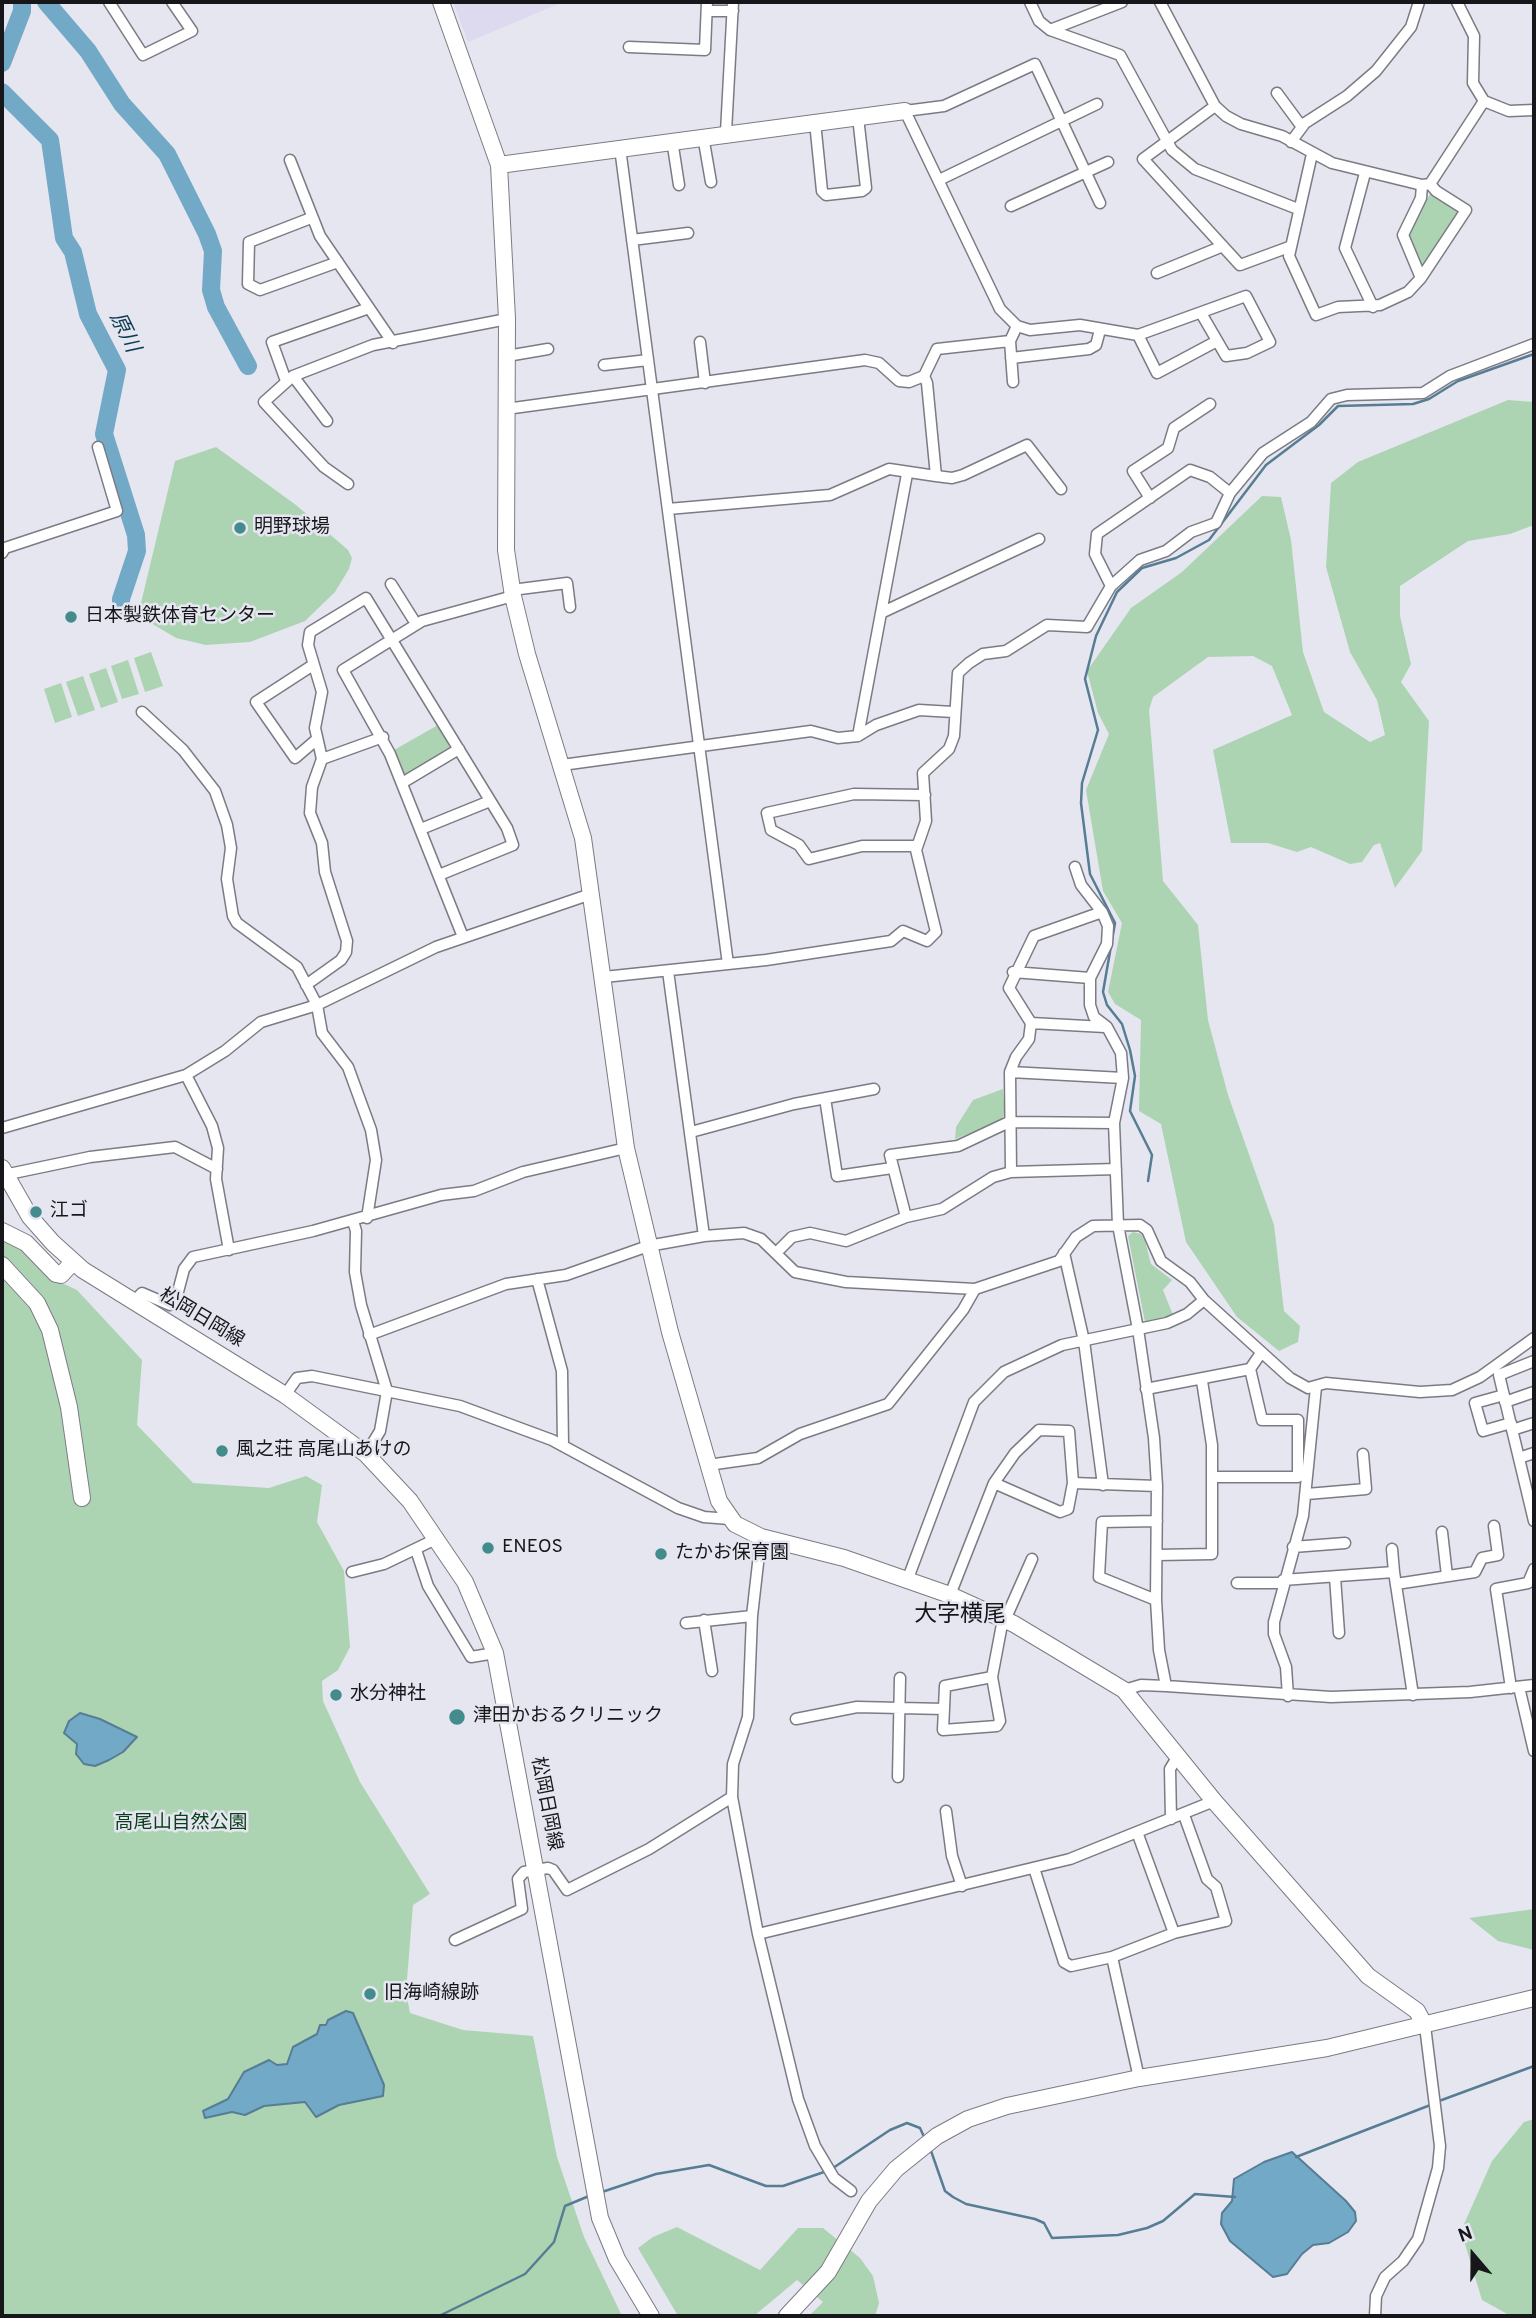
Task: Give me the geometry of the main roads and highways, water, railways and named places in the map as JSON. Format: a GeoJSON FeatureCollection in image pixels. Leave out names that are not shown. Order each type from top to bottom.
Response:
{"type":"FeatureCollection","features":[{"type":"Feature","properties":{"kind":"water"},"geometry":{"type":"Polygon","coordinates":[[[80,1713],[100,1719],[137,1737],[123,1752],[109,1760],[95,1766],[84,1764],[76,1754],[77,1744],[64,1733],[69,1721],[80,1713]]]}},
{"type":"Feature","properties":{"kind":"water"},"geometry":{"type":"Polygon","coordinates":[[[346,2011],[353,2013],[384,2085],[383,2096],[339,2105],[316,2117],[305,2102],[264,2106],[245,2115],[232,2112],[205,2118],[203,2111],[228,2099],[244,2072],[269,2060],[277,2065],[287,2064],[293,2047],[317,2034],[320,2025],[326,2025],[328,2020],[346,2011]]]}},
{"type":"Feature","properties":{"kind":"water"},"geometry":{"type":"Polygon","coordinates":[[[1292,2152],[1346,2201],[1355,2212],[1356,2221],[1348,2232],[1329,2243],[1313,2245],[1302,2254],[1287,2274],[1273,2277],[1230,2241],[1221,2224],[1222,2213],[1232,2201],[1234,2179],[1264,2162],[1292,2152]]]}},
{"type":"Feature","properties":{"kind":"waterway","name":"原川"},"geometry":{"type":"LineString","coordinates":[[2,63],[22,11],[22,2]]}},
{"type":"Feature","properties":{"kind":"waterway"},"geometry":{"type":"LineString","coordinates":[[46,2],[88,51],[122,104],[167,154],[213,251],[211,290],[216,307],[248,366]]}},
{"type":"Feature","properties":{"kind":"waterway","name":"原川"},"geometry":{"type":"LineString","coordinates":[[2,92],[50,140],[64,238],[73,252],[88,314],[117,370],[104,434],[136,535],[137,551],[121,599],[121,612]]}},
{"type":"Feature","properties":{"kind":"waterway"},"geometry":{"type":"LineString","coordinates":[[1148,1181],[1152,1155],[1130,1111],[1135,1076],[1130,1050],[1122,1024],[1107,1005],[1103,992],[1115,923],[1090,874],[1081,803],[1082,783],[1098,730],[1085,679],[1096,636],[1117,592],[1142,568],[1176,558],[1209,540],[1266,465],[1319,425],[1338,406],[1413,404],[1429,399],[1458,381],[1534,354]]}},
{"type":"Feature","properties":{"kind":"waterway"},"geometry":{"type":"LineString","coordinates":[[1439,2101],[1534,2066]]}},
{"type":"Feature","properties":{"kind":"waterway"},"geometry":{"type":"LineString","coordinates":[[1296,2157],[1433,2104]]}},
{"type":"Feature","properties":{"kind":"waterway"},"geometry":{"type":"LineString","coordinates":[[833,2168],[890,2130],[907,2123],[920,2128],[925,2139]]}},
{"type":"Feature","properties":{"kind":"waterway"},"geometry":{"type":"LineString","coordinates":[[930,2148],[945,2191],[953,2197],[966,2204],[1035,2219],[1044,2223],[1052,2238],[1118,2235],[1147,2228],[1163,2221],[1195,2194],[1235,2197]]}},
{"type":"Feature","properties":{"kind":"waterway"},"geometry":{"type":"LineString","coordinates":[[602,2192],[656,2174],[709,2165],[766,2186],[783,2186],[827,2171]]}},
{"type":"Feature","properties":{"kind":"waterway"},"geometry":{"type":"LineString","coordinates":[[439,2316],[525,2274],[554,2242],[565,2206],[589,2196]]}},
{"type":"Feature","properties":{"kind":"place","name":"明野球場"},"geometry":{"type":"Point","coordinates":[240,528]}},
{"type":"Feature","properties":{"kind":"place","name":"日本製鉄体育センター"},"geometry":{"type":"Point","coordinates":[71,617]}},
{"type":"Feature","properties":{"kind":"place","name":"江ゴ"},"geometry":{"type":"Point","coordinates":[36,1212]}},
{"type":"Feature","properties":{"kind":"place","name":"風之荘 高尾山あけの"},"geometry":{"type":"Point","coordinates":[222,1451]}},
{"type":"Feature","properties":{"kind":"place","name":"ENEOS"},"geometry":{"type":"Point","coordinates":[488,1548]}},
{"type":"Feature","properties":{"kind":"place","name":"たかお保育園"},"geometry":{"type":"Point","coordinates":[661,1554]}},
{"type":"Feature","properties":{"kind":"place","name":"水分神社"},"geometry":{"type":"Point","coordinates":[336,1695]}},
{"type":"Feature","properties":{"kind":"place","name":"津田かおるクリニック"},"geometry":{"type":"Point","coordinates":[457,1717]}},
{"type":"Feature","properties":{"kind":"place","name":"旧海崎線跡"},"geometry":{"type":"Point","coordinates":[370,1994]}},
{"type":"Feature","properties":{"kind":"district","name":"大字横尾"},"geometry":{"type":"Point","coordinates":[960,1616]}},
{"type":"Feature","properties":{"kind":"park label","name":"高尾山自然公園"},"geometry":{"type":"Point","coordinates":[181,1824]}}]}
